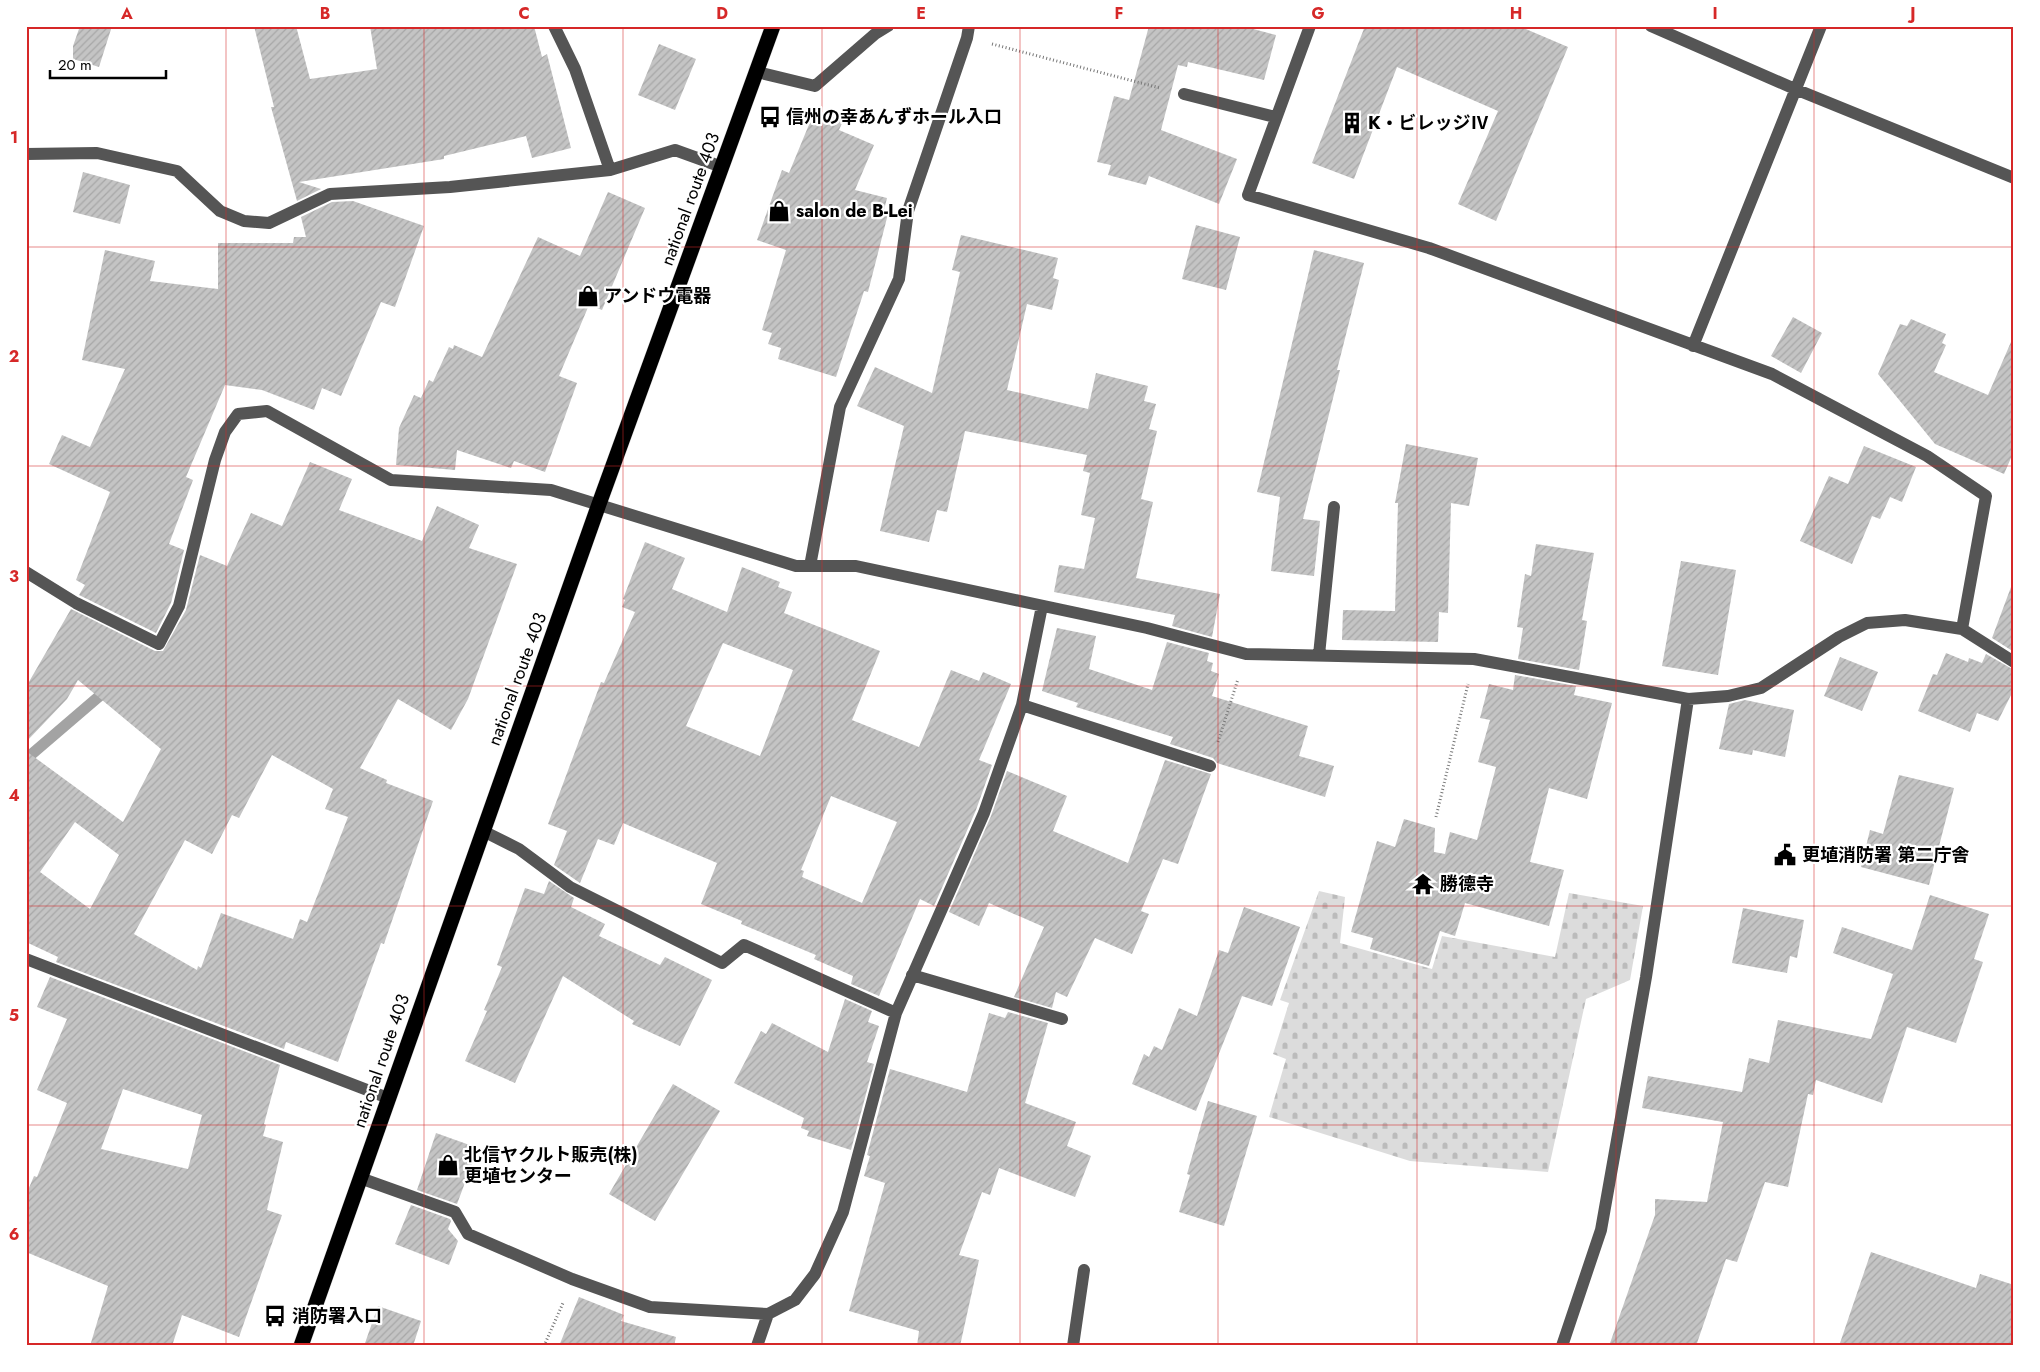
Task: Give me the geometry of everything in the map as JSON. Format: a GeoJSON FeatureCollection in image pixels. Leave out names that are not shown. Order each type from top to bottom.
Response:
{"type":"FeatureCollection","features":[{"type":"Feature","properties":{"kind":"highway","name":"national route 403"},"geometry":{"type":"LineString","coordinates":[[301,1346],[599,504],[773,26]]}},
{"type":"Feature","properties":{"kind":"street"},"geometry":{"type":"LineString","coordinates":[[554,26],[575,69],[610,170]]}},
{"type":"Feature","properties":{"kind":"street"},"geometry":{"type":"LineString","coordinates":[[757,72],[815,86],[875,34],[888,26]]}},
{"type":"Feature","properties":{"kind":"street"},"geometry":{"type":"LineString","coordinates":[[1310,26],[1275,117],[1248,195],[1429,248],[1772,374],[1927,456],[1986,496],[1962,629]]}},
{"type":"Feature","properties":{"kind":"street"},"geometry":{"type":"LineString","coordinates":[[1651,26],[1795,89],[2014,178]]}},
{"type":"Feature","properties":{"kind":"street"},"geometry":{"type":"LineString","coordinates":[[1693,346],[1820,26]]}},
{"type":"Feature","properties":{"kind":"street"},"geometry":{"type":"LineString","coordinates":[[810,566],[840,407],[899,279],[908,211],[968,32]]}},
{"type":"Feature","properties":{"kind":"street"},"geometry":{"type":"LineString","coordinates":[[1184,94],[1275,117]]}},
{"type":"Feature","properties":{"kind":"street"},"geometry":{"type":"LineString","coordinates":[[26,154],[97,153],[177,171],[220,212],[244,221],[269,223],[330,194],[450,187],[610,170],[675,150],[722,167]]}},
{"type":"Feature","properties":{"kind":"street"},"geometry":{"type":"LineString","coordinates":[[26,572],[76,603],[159,644],[180,606],[214,460],[226,432],[238,414],[267,411],[391,480],[551,490],[796,566],[856,566],[1147,628],[1246,654],[1474,659],[1688,698],[1728,696],[1761,688],[1839,637],[1868,623],[1904,620],[1962,629],[2014,662]]}},
{"type":"Feature","properties":{"kind":"street"},"geometry":{"type":"LineString","coordinates":[[1319,655],[1334,507]]}},
{"type":"Feature","properties":{"kind":"street"},"geometry":{"type":"LineString","coordinates":[[360,1178],[455,1212],[468,1234],[572,1279],[650,1307],[768,1314],[795,1300],[815,1274],[843,1212],[896,1014],[984,812],[1022,705],[1042,606]]}},
{"type":"Feature","properties":{"kind":"street"},"geometry":{"type":"LineString","coordinates":[[1562,1346],[1601,1230],[1646,977],[1688,698]]}},
{"type":"Feature","properties":{"kind":"street"},"geometry":{"type":"LineString","coordinates":[[1022,705],[1210,766]]}},
{"type":"Feature","properties":{"kind":"street"},"geometry":{"type":"LineString","coordinates":[[483,831],[519,849],[570,886],[722,963],[744,945],[896,1014]]}},
{"type":"Feature","properties":{"kind":"street"},"geometry":{"type":"LineString","coordinates":[[26,959],[388,1098]]}},
{"type":"Feature","properties":{"kind":"street"},"geometry":{"type":"LineString","coordinates":[[912,975],[1062,1019]]}},
{"type":"Feature","properties":{"kind":"street"},"geometry":{"type":"LineString","coordinates":[[1073,1346],[1084,1270]]}},
{"type":"Feature","properties":{"kind":"street"},"geometry":{"type":"LineString","coordinates":[[757,1346],[768,1314]]}},
{"type":"Feature","properties":{"kind":"path"},"geometry":{"type":"LineString","coordinates":[[968,32],[1184,94]]}},
{"type":"Feature","properties":{"kind":"path"},"geometry":{"type":"LineString","coordinates":[[1210,766],[1246,654]]}},
{"type":"Feature","properties":{"kind":"path"},"geometry":{"type":"LineString","coordinates":[[1436,818],[1474,659]]}},
{"type":"Feature","properties":{"kind":"path"},"geometry":{"type":"LineString","coordinates":[[544,1346],[572,1279]]}},
{"type":"Feature","properties":{"kind":"green space"},"geometry":{"type":"Polygon","coordinates":[[[1319,891],[1345,897],[1340,943],[1432,969],[1442,936],[1555,957],[1569,893],[1643,906],[1630,980],[1586,999],[1548,1172],[1410,1161],[1269,1117],[1286,1059],[1273,1054],[1289,1003],[1280,1000],[1319,891]]]}},
{"type":"Feature","properties":{"kind":"building"},"geometry":{"type":"Polygon","coordinates":[[[80,26],[112,26],[99,67],[73,59],[73,46],[80,26]]]}},
{"type":"Feature","properties":{"kind":"building"},"geometry":{"type":"Polygon","coordinates":[[[254,26],[296,26],[310,79],[377,69],[370,26],[534,26],[542,57],[547,54],[571,148],[532,158],[526,136],[444,156],[444,159],[299,182],[321,189],[297,201],[271,107],[274,107],[254,26]]]}},
{"type":"Feature","properties":{"kind":"building"},"geometry":{"type":"Polygon","coordinates":[[[1149,26],[1242,26],[1276,35],[1264,80],[1188,62],[1187,67],[1178,65],[1161,130],[1237,159],[1219,204],[1149,176],[1146,185],[1108,175],[1111,165],[1097,162],[1114,96],[1129,100],[1149,26]]]}},
{"type":"Feature","properties":{"kind":"building"},"geometry":{"type":"Polygon","coordinates":[[[1365,26],[1519,26],[1568,47],[1496,221],[1458,204],[1498,111],[1397,67],[1354,179],[1312,163],[1365,26]]]}},
{"type":"Feature","properties":{"kind":"building"},"geometry":{"type":"Polygon","coordinates":[[[659,44],[696,59],[675,110],[638,95],[659,44]]]}},
{"type":"Feature","properties":{"kind":"building"},"geometry":{"type":"Polygon","coordinates":[[[815,110],[843,121],[839,130],[874,145],[855,190],[887,198],[884,210],[889,210],[868,292],[864,291],[836,377],[778,359],[781,348],[768,344],[772,333],[762,330],[786,250],[757,240],[782,170],[789,173],[815,110]]]}},
{"type":"Feature","properties":{"kind":"building"},"geometry":{"type":"Polygon","coordinates":[[[83,172],[130,185],[120,224],[73,212],[83,172]]]}},
{"type":"Feature","properties":{"kind":"building"},"geometry":{"type":"Polygon","coordinates":[[[608,192],[645,208],[602,310],[589,305],[559,376],[577,383],[545,472],[514,461],[511,468],[457,450],[455,470],[396,465],[399,428],[414,395],[421,398],[429,380],[433,382],[449,347],[453,349],[454,345],[482,357],[538,237],[580,256],[608,192]]]}},
{"type":"Feature","properties":{"kind":"building"},"geometry":{"type":"Polygon","coordinates":[[[353,201],[424,226],[395,307],[381,302],[341,396],[322,388],[314,410],[262,390],[225,385],[186,477],[193,480],[169,544],[184,550],[171,603],[156,633],[79,595],[85,585],[76,580],[110,492],[49,464],[62,435],[90,447],[125,369],[82,360],[105,250],[155,261],[150,281],[218,289],[218,243],[293,243],[294,237],[306,237],[301,217],[332,202],[353,201]]]}},
{"type":"Feature","properties":{"kind":"building"},"geometry":{"type":"Polygon","coordinates":[[[1196,225],[1240,237],[1226,290],[1182,279],[1196,225]]]}},
{"type":"Feature","properties":{"kind":"building"},"geometry":{"type":"Polygon","coordinates":[[[961,235],[1058,258],[1053,278],[1059,280],[1052,310],[1027,304],[1007,390],[1088,409],[1096,373],[1148,386],[1144,401],[1156,404],[1149,429],[1157,431],[1141,499],[1153,502],[1136,578],[1220,594],[1212,637],[1172,626],[1175,615],[1054,592],[1059,565],[1084,569],[1095,518],[1081,515],[1090,473],[1083,471],[1087,455],[965,431],[947,512],[937,510],[929,542],[880,531],[904,426],[857,406],[875,367],[932,393],[960,272],[952,270],[961,235]]]}},
{"type":"Feature","properties":{"kind":"building"},"geometry":{"type":"Polygon","coordinates":[[[1314,250],[1364,263],[1303,519],[1320,521],[1314,576],[1271,571],[1280,497],[1257,492],[1314,250]]]}},
{"type":"Feature","properties":{"kind":"building"},"geometry":{"type":"Polygon","coordinates":[[[1793,317],[1822,333],[1801,373],[1771,356],[1793,317]]]}},
{"type":"Feature","properties":{"kind":"building"},"geometry":{"type":"Polygon","coordinates":[[[1911,319],[1946,334],[1942,343],[1946,345],[1934,372],[1988,395],[2014,335],[2014,451],[2004,474],[1935,444],[1878,374],[1900,324],[1907,326],[1911,319]]]}},
{"type":"Feature","properties":{"kind":"building"},"geometry":{"type":"Polygon","coordinates":[[[1406,444],[1478,458],[1469,506],[1451,503],[1448,613],[1439,612],[1438,642],[1342,640],[1343,610],[1395,611],[1398,503],[1395,503],[1406,444]]]}},
{"type":"Feature","properties":{"kind":"building"},"geometry":{"type":"Polygon","coordinates":[[[1864,446],[1916,467],[1902,502],[1890,497],[1880,519],[1872,516],[1852,564],[1800,541],[1829,476],[1848,484],[1864,446]]]}},
{"type":"Feature","properties":{"kind":"building"},"geometry":{"type":"Polygon","coordinates":[[[310,462],[352,479],[339,510],[422,541],[437,506],[479,525],[469,548],[517,564],[468,699],[451,730],[398,699],[360,768],[387,780],[386,783],[433,801],[384,944],[381,943],[338,1062],[286,1042],[284,1049],[56,962],[58,957],[26,942],[26,751],[123,822],[161,749],[78,680],[67,699],[26,742],[26,687],[71,609],[155,651],[163,651],[186,610],[200,555],[227,566],[251,513],[282,526],[310,462]],[[272,755],[239,818],[232,815],[212,854],[185,840],[134,934],[197,970],[198,966],[201,968],[221,913],[293,939],[300,919],[307,922],[348,817],[325,809],[333,789],[272,755]],[[75,822],[40,872],[90,909],[119,855],[75,822]]]}},
{"type":"Feature","properties":{"kind":"building"},"geometry":{"type":"Polygon","coordinates":[[[645,542],[685,558],[672,589],[727,612],[742,567],[780,582],[778,587],[792,592],[784,613],[880,651],[852,720],[919,747],[951,670],[979,681],[983,672],[1011,684],[979,760],[992,765],[976,810],[934,906],[920,899],[879,996],[851,984],[853,976],[814,959],[816,955],[741,924],[742,921],[701,904],[717,863],[623,823],[614,845],[598,839],[580,883],[554,865],[567,831],[548,824],[601,682],[604,683],[635,612],[622,607],[625,600],[623,599],[645,542]],[[723,643],[686,726],[760,756],[793,670],[723,643]],[[831,796],[801,870],[804,871],[802,877],[862,903],[897,822],[831,796]]]}},
{"type":"Feature","properties":{"kind":"building"},"geometry":{"type":"Polygon","coordinates":[[[1536,544],[1594,553],[1582,620],[1587,621],[1579,670],[1518,659],[1523,628],[1517,627],[1525,574],[1531,576],[1536,544]]]}},
{"type":"Feature","properties":{"kind":"building"},"geometry":{"type":"Polygon","coordinates":[[[1681,561],[1736,570],[1718,675],[1662,666],[1681,561]]]}},
{"type":"Feature","properties":{"kind":"building"},"geometry":{"type":"Polygon","coordinates":[[[2011,587],[2014,588],[2014,652],[1992,638],[2011,587]]]}},
{"type":"Feature","properties":{"kind":"building"},"geometry":{"type":"Polygon","coordinates":[[[1057,628],[1096,636],[1089,669],[1152,690],[1167,642],[1209,653],[1207,661],[1213,663],[1211,671],[1219,674],[1212,696],[1308,726],[1299,756],[1334,766],[1325,797],[1217,763],[1213,758],[1170,744],[1173,737],[1076,707],[1078,703],[1042,691],[1057,628]]]}},
{"type":"Feature","properties":{"kind":"building"},"geometry":{"type":"Polygon","coordinates":[[[1946,653],[1968,662],[1969,658],[1982,663],[1986,654],[2014,670],[2014,689],[1998,721],[1977,713],[1970,732],[1918,711],[1933,674],[1937,675],[1946,653]]]}},
{"type":"Feature","properties":{"kind":"building"},"geometry":{"type":"Polygon","coordinates":[[[1840,657],[1878,672],[1862,711],[1824,696],[1840,657]]]}},
{"type":"Feature","properties":{"kind":"building"},"geometry":{"type":"Polygon","coordinates":[[[1515,675],[1576,686],[1574,695],[1612,703],[1587,799],[1549,788],[1530,862],[1564,870],[1549,926],[1465,903],[1455,936],[1440,931],[1429,966],[1370,949],[1373,938],[1351,932],[1377,841],[1395,847],[1404,819],[1435,828],[1434,852],[1445,854],[1450,832],[1477,840],[1496,767],[1478,762],[1490,720],[1480,718],[1489,684],[1513,690],[1515,675]]]}},
{"type":"Feature","properties":{"kind":"building"},"geometry":{"type":"Polygon","coordinates":[[[1745,700],[1794,710],[1785,757],[1753,750],[1752,755],[1719,749],[1729,704],[1745,700]]]}},
{"type":"Feature","properties":{"kind":"building"},"geometry":{"type":"Polygon","coordinates":[[[1165,760],[1211,774],[1178,864],[1163,859],[1141,911],[1149,914],[1132,954],[1095,938],[1067,997],[1056,992],[1052,1008],[1014,997],[1044,927],[989,903],[979,926],[949,912],[991,816],[1007,771],[1067,796],[1053,831],[1128,863],[1165,760]]]}},
{"type":"Feature","properties":{"kind":"building"},"geometry":{"type":"Polygon","coordinates":[[[1899,775],[1954,788],[1929,885],[1861,867],[1870,830],[1883,834],[1899,775]]]}},
{"type":"Feature","properties":{"kind":"building"},"geometry":{"type":"Polygon","coordinates":[[[549,881],[574,898],[571,907],[605,924],[599,936],[660,965],[665,957],[712,980],[680,1046],[632,1024],[634,1021],[563,976],[515,1083],[465,1061],[487,1011],[484,1010],[502,967],[497,965],[525,888],[544,894],[549,881]]]}},
{"type":"Feature","properties":{"kind":"building"},"geometry":{"type":"Polygon","coordinates":[[[1930,895],[1989,914],[1974,959],[1983,962],[1956,1043],[1907,1027],[1882,1103],[1816,1080],[1813,1095],[1808,1094],[1788,1187],[1765,1182],[1737,1262],[1726,1259],[1696,1346],[1609,1346],[1655,1215],[1655,1199],[1707,1202],[1723,1122],[1642,1108],[1648,1076],[1742,1092],[1749,1058],[1769,1063],[1778,1020],[1871,1039],[1893,974],[1833,953],[1842,927],[1912,950],[1930,895]]]}},
{"type":"Feature","properties":{"kind":"building"},"geometry":{"type":"Polygon","coordinates":[[[1244,907],[1300,927],[1272,1006],[1242,996],[1196,1111],[1132,1084],[1144,1054],[1149,1057],[1154,1046],[1162,1050],[1179,1008],[1197,1016],[1219,950],[1228,953],[1244,907]]]}},
{"type":"Feature","properties":{"kind":"building"},"geometry":{"type":"Polygon","coordinates":[[[1743,908],[1804,920],[1797,958],[1790,956],[1787,973],[1732,963],[1743,908]]]}},
{"type":"Feature","properties":{"kind":"building"},"geometry":{"type":"Polygon","coordinates":[[[50,977],[280,1065],[264,1124],[266,1125],[263,1136],[283,1142],[267,1210],[282,1215],[239,1337],[182,1315],[172,1346],[90,1346],[108,1286],[26,1252],[26,1195],[34,1176],[37,1177],[67,1103],[37,1090],[67,1019],[37,1007],[50,977]],[[123,1089],[101,1149],[188,1169],[202,1115],[123,1089]]]}},
{"type":"Feature","properties":{"kind":"building"},"geometry":{"type":"Polygon","coordinates":[[[845,999],[872,1011],[868,1022],[879,1026],[867,1062],[874,1064],[851,1150],[807,1136],[809,1131],[801,1128],[804,1118],[734,1083],[761,1031],[766,1034],[772,1023],[828,1052],[845,999]]]}},
{"type":"Feature","properties":{"kind":"building"},"geometry":{"type":"Polygon","coordinates":[[[1008,1012],[1048,1023],[1025,1103],[1076,1122],[1067,1146],[1091,1156],[1075,1197],[999,1168],[990,1195],[982,1192],[959,1255],[979,1260],[960,1346],[917,1346],[919,1331],[849,1311],[885,1183],[864,1176],[870,1156],[867,1155],[890,1069],[967,1092],[989,1013],[1005,1018],[1008,1012]]]}},
{"type":"Feature","properties":{"kind":"building"},"geometry":{"type":"Polygon","coordinates":[[[673,1084],[720,1111],[655,1221],[609,1194],[673,1084]]]}},
{"type":"Feature","properties":{"kind":"building"},"geometry":{"type":"Polygon","coordinates":[[[1208,1101],[1257,1116],[1224,1226],[1179,1212],[1190,1175],[1187,1174],[1208,1101]]]}},
{"type":"Feature","properties":{"kind":"building","name":"北信ヤクルト販売(株) 更埴センター"},"geometry":{"type":"Polygon","coordinates":[[[436,1133],[478,1148],[457,1204],[417,1190],[436,1133]]]}},
{"type":"Feature","properties":{"kind":"building"},"geometry":{"type":"Polygon","coordinates":[[[411,1205],[450,1219],[448,1229],[458,1241],[449,1265],[395,1244],[411,1205]]]}},
{"type":"Feature","properties":{"kind":"building"},"geometry":{"type":"Polygon","coordinates":[[[1871,1252],[1976,1288],[1980,1274],[2014,1285],[2014,1346],[1839,1346],[1871,1252]]]}},
{"type":"Feature","properties":{"kind":"building"},"geometry":{"type":"Polygon","coordinates":[[[579,1297],[624,1315],[621,1321],[676,1337],[674,1346],[559,1346],[579,1297]]]}},
{"type":"Feature","properties":{"kind":"building"},"geometry":{"type":"Polygon","coordinates":[[[378,1306],[421,1321],[413,1346],[364,1346],[378,1306]]]}},
{"type":"Feature","properties":{"kind":"waterway"},"geometry":{"type":"LineString","coordinates":[[26,759],[110,687]]}},
{"type":"Feature","properties":{"kind":"place","name":"信州の幸あんずホール入口"},"geometry":{"type":"Point","coordinates":[770,117]}},
{"type":"Feature","properties":{"kind":"place","name":"K・ビレッジⅣ"},"geometry":{"type":"Point","coordinates":[1352,123]}},
{"type":"Feature","properties":{"kind":"place","name":"salon de B-Lei"},"geometry":{"type":"Point","coordinates":[779,211]}},
{"type":"Feature","properties":{"kind":"place","name":"アンドウ電器"},"geometry":{"type":"Point","coordinates":[588,296]}},
{"type":"Feature","properties":{"kind":"place","name":"更埴消防署 第二庁舎"},"geometry":{"type":"Point","coordinates":[1785,855]}},
{"type":"Feature","properties":{"kind":"place","name":"勝德寺"},"geometry":{"type":"Point","coordinates":[1423,884]}},
{"type":"Feature","properties":{"kind":"place","name":"北信ヤクルト販売(株) 更埴センター"},"geometry":{"type":"Point","coordinates":[448,1165]}},
{"type":"Feature","properties":{"kind":"place","name":"消防署入口"},"geometry":{"type":"Point","coordinates":[275,1316]}}]}
